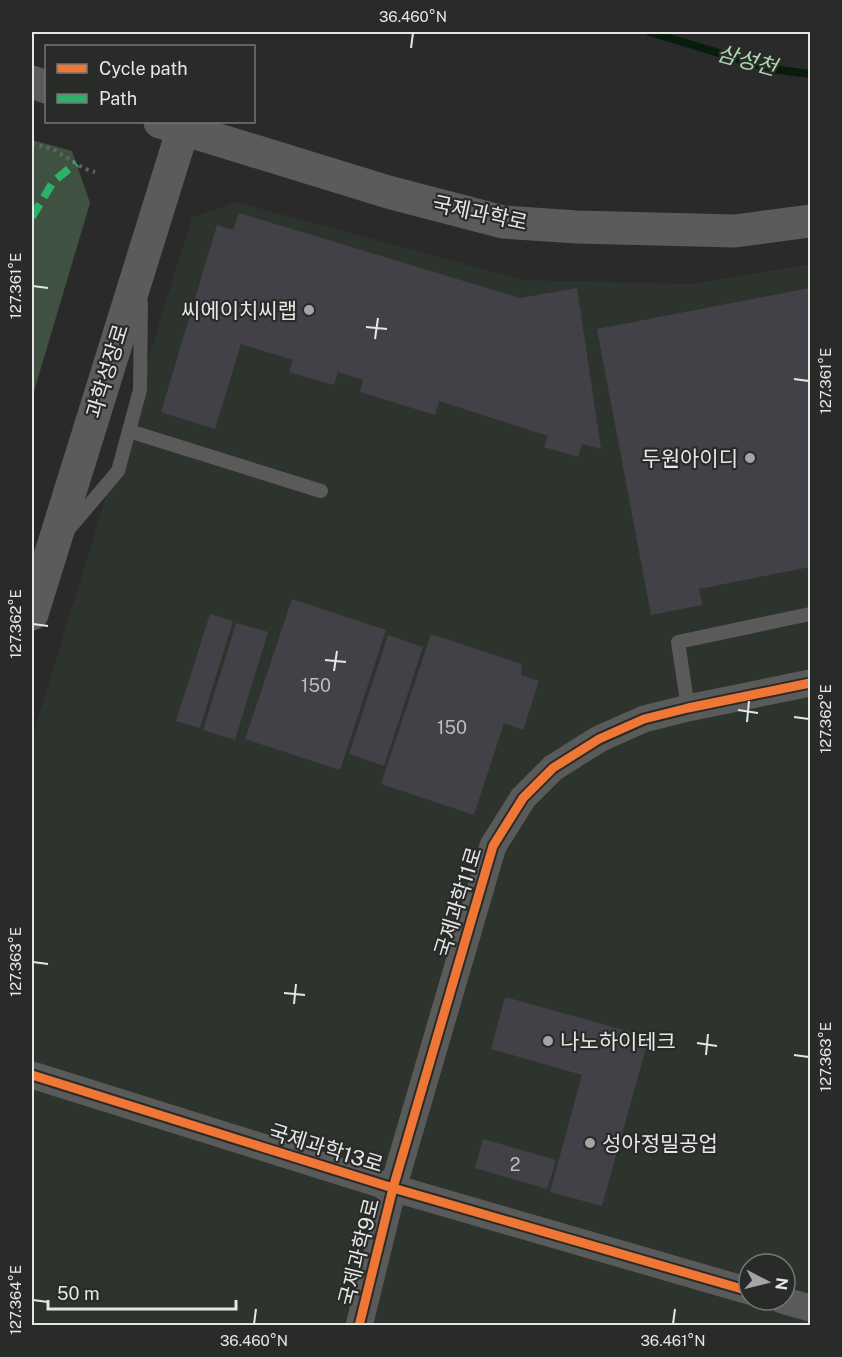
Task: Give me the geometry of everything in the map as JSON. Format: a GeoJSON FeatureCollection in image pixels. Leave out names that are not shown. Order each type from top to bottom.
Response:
{"type":"FeatureCollection","features":[{"type":"Feature","properties":{"kind":"street","name":"국제과학로"},"geometry":{"type":"LineString","coordinates":[[171,125],[387,192],[503,222],[577,227],[735,231],[810,221]]}},
{"type":"Feature","properties":{"kind":"street","name":"과학성장로"},"geometry":{"type":"LineString","coordinates":[[32,614],[141,263],[171,125]]}},
{"type":"Feature","properties":{"kind":"street","name":"국제과학11로"},"geometry":{"type":"LineString","coordinates":[[393,1188],[493,846],[523,798],[553,768],[598,739],[644,719],[810,683]]}},
{"type":"Feature","properties":{"kind":"street","name":"국제과학13로"},"geometry":{"type":"LineString","coordinates":[[32,1075],[393,1188],[737,1288]]}},
{"type":"Feature","properties":{"kind":"street","name":"국제과학9로"},"geometry":{"type":"LineString","coordinates":[[359,1326],[393,1188]]}},
{"type":"Feature","properties":{"kind":"lane"},"geometry":{"type":"LineString","coordinates":[[52,550],[118,471],[140,390],[141,263]]}},
{"type":"Feature","properties":{"kind":"lane"},"geometry":{"type":"LineString","coordinates":[[129,431],[321,491]]}},
{"type":"Feature","properties":{"kind":"lane"},"geometry":{"type":"LineString","coordinates":[[688,708],[678,642],[810,614]]}},
{"type":"Feature","properties":{"kind":"path"},"geometry":{"type":"LineString","coordinates":[[32,144],[53,149],[83,168],[95,172]]}},
{"type":"Feature","properties":{"kind":"shaded area"},"geometry":{"type":"Polygon","coordinates":[[[236,202],[524,280],[692,284],[810,264],[810,1325],[32,1326],[32,738],[192,217],[236,202]]]}},
{"type":"Feature","properties":{"kind":"green space"},"geometry":{"type":"Polygon","coordinates":[[[32,140],[72,151],[90,203],[32,398],[32,140]]]}},
{"type":"Feature","properties":{"kind":"building"},"geometry":{"type":"Polygon","coordinates":[[[239,213],[520,298],[577,288],[601,449],[582,444],[578,457],[544,447],[548,436],[439,401],[435,415],[360,392],[363,380],[338,372],[334,385],[289,372],[293,360],[241,344],[215,429],[161,412],[217,225],[233,230],[239,213]]]}},
{"type":"Feature","properties":{"kind":"building"},"geometry":{"type":"Polygon","coordinates":[[[810,288],[810,567],[699,589],[702,605],[651,615],[597,329],[810,288]]]}},
{"type":"Feature","properties":{"kind":"building"},"geometry":{"type":"Polygon","coordinates":[[[292,599],[386,630],[340,770],[245,739],[292,599]]]}},
{"type":"Feature","properties":{"kind":"building"},"geometry":{"type":"Polygon","coordinates":[[[210,614],[233,621],[200,728],[176,721],[210,614]]]}},
{"type":"Feature","properties":{"kind":"building"},"geometry":{"type":"Polygon","coordinates":[[[236,623],[268,632],[235,740],[203,730],[236,623]]]}},
{"type":"Feature","properties":{"kind":"building"},"geometry":{"type":"Polygon","coordinates":[[[431,634],[522,664],[521,675],[539,681],[523,730],[504,723],[474,815],[381,784],[431,634]]]}},
{"type":"Feature","properties":{"kind":"building"},"geometry":{"type":"Polygon","coordinates":[[[388,635],[423,647],[384,766],[349,754],[388,635]]]}},
{"type":"Feature","properties":{"kind":"building"},"geometry":{"type":"Polygon","coordinates":[[[505,997],[649,1037],[602,1206],[550,1192],[582,1075],[491,1049],[505,997]]]}},
{"type":"Feature","properties":{"kind":"building"},"geometry":{"type":"Polygon","coordinates":[[[483,1139],[556,1160],[547,1189],[475,1168],[483,1139]]]}},
{"type":"Feature","properties":{"kind":"waterway","name":"삼성천"},"geometry":{"type":"LineString","coordinates":[[650,32],[771,69],[810,74]]}},
{"type":"Feature","properties":{"kind":"marked path"},"geometry":{"type":"LineString","coordinates":[[32,217],[53,182],[76,163]]}},
{"type":"Feature","properties":{"kind":"cycle path"},"geometry":{"type":"LineString","coordinates":[[359,1326],[393,1188],[493,846],[523,798],[553,768],[599,739],[644,719],[810,683]]}},
{"type":"Feature","properties":{"kind":"cycle path"},"geometry":{"type":"LineString","coordinates":[[32,1075],[393,1188],[737,1288]]}},
{"type":"Feature","properties":{"kind":"place","name":"씨에이치씨랩"},"geometry":{"type":"Point","coordinates":[309,310]}},
{"type":"Feature","properties":{"kind":"place","name":"두원아이디"},"geometry":{"type":"Point","coordinates":[750,458]}},
{"type":"Feature","properties":{"kind":"place","name":"나노하이테크"},"geometry":{"type":"Point","coordinates":[548,1041]}},
{"type":"Feature","properties":{"kind":"place","name":"성아정밀공업"},"geometry":{"type":"Point","coordinates":[590,1143]}}]}
